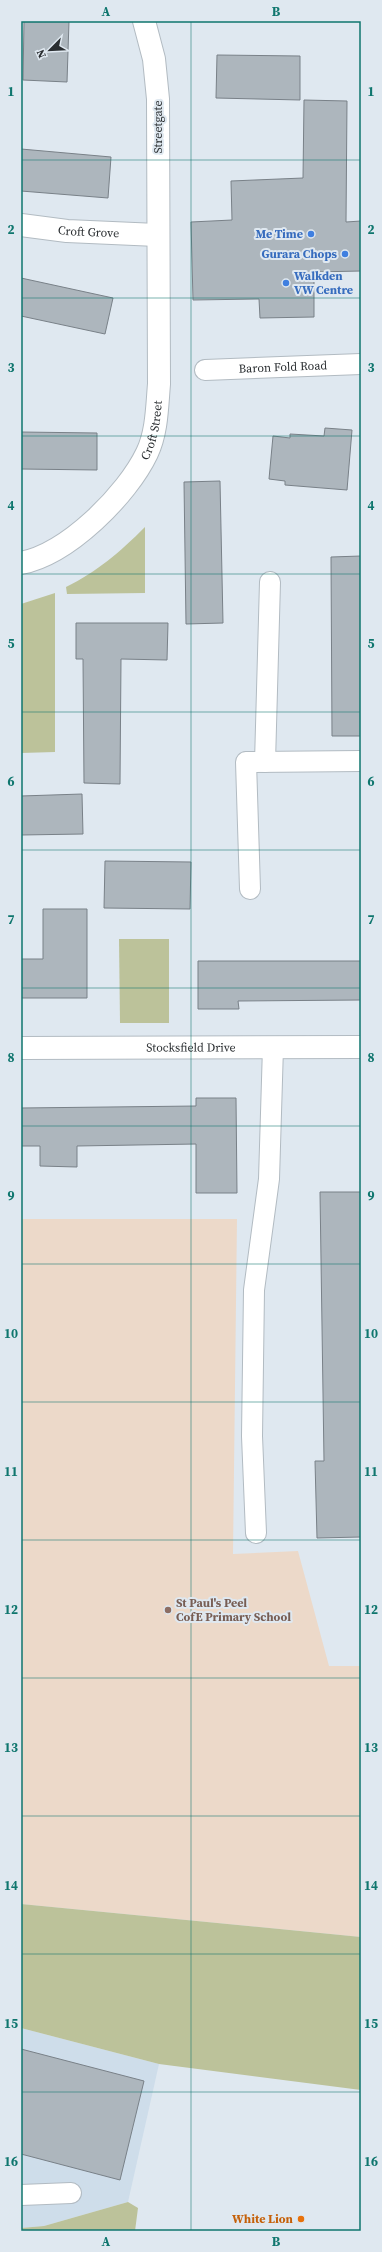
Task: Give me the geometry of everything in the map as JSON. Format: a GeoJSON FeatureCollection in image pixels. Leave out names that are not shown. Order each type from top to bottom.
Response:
{"type":"FeatureCollection","features":[{"type":"Feature","properties":{"kind":"street","name":"Streetgate"},"geometry":{"type":"LineString","coordinates":[[144,21],[154,60],[158,99],[157,235]]}},
{"type":"Feature","properties":{"kind":"street","name":"Croft Grove"},"geometry":{"type":"LineString","coordinates":[[21,225],[67,231],[157,235]]}},
{"type":"Feature","properties":{"kind":"street","name":"Croft Street"},"geometry":{"type":"LineString","coordinates":[[21,563],[56,548],[87,528],[129,484],[148,452],[156,420],[158,384],[157,235]]}},
{"type":"Feature","properties":{"kind":"street","name":"Stocksfield Drive"},"geometry":{"type":"LineString","coordinates":[[21,1048],[361,1047]]}},
{"type":"Feature","properties":{"kind":"lane","name":"Baron Fold Road"},"geometry":{"type":"LineString","coordinates":[[205,370],[361,364]]}},
{"type":"Feature","properties":{"kind":"lane"},"geometry":{"type":"LineString","coordinates":[[265,762],[270,582]]}},
{"type":"Feature","properties":{"kind":"lane"},"geometry":{"type":"LineString","coordinates":[[250,889],[246,762],[361,761]]}},
{"type":"Feature","properties":{"kind":"lane"},"geometry":{"type":"LineString","coordinates":[[256,1534],[252,1436],[254,1290],[268,1179],[273,1047]]}},
{"type":"Feature","properties":{"kind":"lane"},"geometry":{"type":"LineString","coordinates":[[21,2195],[71,2193]]}},
{"type":"Feature","properties":{"kind":"shaded area","name":"St Paul's Peel CofE Primary School"},"geometry":{"type":"Polygon","coordinates":[[[21,1219],[237,1219],[233,1554],[298,1551],[329,1666],[361,1666],[361,1937],[21,1904],[21,1219]]]}},
{"type":"Feature","properties":{"kind":"shaded area"},"geometry":{"type":"Polygon","coordinates":[[[21,2028],[159,2064],[128,2202],[44,2226],[21,2228],[21,2028]]]}},
{"type":"Feature","properties":{"kind":"green space"},"geometry":{"type":"Polygon","coordinates":[[[145,527],[145,593],[67,594],[66,587],[88,575],[108,561],[145,527]]]}},
{"type":"Feature","properties":{"kind":"green space"},"geometry":{"type":"Polygon","coordinates":[[[55,593],[55,752],[21,753],[21,604],[55,593]]]}},
{"type":"Feature","properties":{"kind":"green space"},"geometry":{"type":"Polygon","coordinates":[[[119,939],[169,939],[169,1023],[120,1023],[119,939]]]}},
{"type":"Feature","properties":{"kind":"green space"},"geometry":{"type":"Polygon","coordinates":[[[21,1904],[361,1937],[361,2090],[159,2064],[21,2028],[21,1904]]]}},
{"type":"Feature","properties":{"kind":"green space"},"geometry":{"type":"Polygon","coordinates":[[[128,2202],[138,2208],[135,2231],[21,2231],[21,2228],[44,2226],[128,2202]]]}},
{"type":"Feature","properties":{"kind":"building"},"geometry":{"type":"Polygon","coordinates":[[[24,21],[69,21],[67,82],[23,80],[24,21]]]}},
{"type":"Feature","properties":{"kind":"building"},"geometry":{"type":"Polygon","coordinates":[[[217,55],[300,56],[300,100],[216,98],[217,55]]]}},
{"type":"Feature","properties":{"kind":"building"},"geometry":{"type":"Polygon","coordinates":[[[304,100],[347,101],[346,222],[361,221],[361,271],[314,272],[314,317],[260,318],[259,299],[193,300],[191,222],[232,220],[231,181],[303,178],[304,100]]]}},
{"type":"Feature","properties":{"kind":"building"},"geometry":{"type":"Polygon","coordinates":[[[21,149],[111,157],[108,198],[21,191],[21,149]]]}},
{"type":"Feature","properties":{"kind":"building"},"geometry":{"type":"Polygon","coordinates":[[[21,278],[113,298],[105,334],[21,316],[21,278]]]}},
{"type":"Feature","properties":{"kind":"building"},"geometry":{"type":"Polygon","coordinates":[[[325,428],[352,430],[347,490],[285,485],[285,481],[269,479],[273,436],[290,438],[290,434],[324,436],[325,428]]]}},
{"type":"Feature","properties":{"kind":"building"},"geometry":{"type":"Polygon","coordinates":[[[21,432],[97,433],[97,470],[21,469],[21,432]]]}},
{"type":"Feature","properties":{"kind":"building"},"geometry":{"type":"Polygon","coordinates":[[[220,481],[223,623],[186,624],[184,482],[220,481]]]}},
{"type":"Feature","properties":{"kind":"building"},"geometry":{"type":"Polygon","coordinates":[[[361,556],[361,736],[332,736],[331,557],[361,556]]]}},
{"type":"Feature","properties":{"kind":"building"},"geometry":{"type":"Polygon","coordinates":[[[76,623],[168,623],[167,660],[121,659],[120,784],[84,783],[83,659],[76,659],[76,623]]]}},
{"type":"Feature","properties":{"kind":"building"},"geometry":{"type":"Polygon","coordinates":[[[82,794],[83,834],[21,835],[21,796],[82,794]]]}},
{"type":"Feature","properties":{"kind":"building"},"geometry":{"type":"Polygon","coordinates":[[[105,861],[191,862],[190,909],[104,908],[105,861]]]}},
{"type":"Feature","properties":{"kind":"building"},"geometry":{"type":"Polygon","coordinates":[[[43,909],[87,909],[87,998],[21,998],[21,959],[43,959],[43,909]]]}},
{"type":"Feature","properties":{"kind":"building"},"geometry":{"type":"Polygon","coordinates":[[[198,961],[361,961],[361,1000],[238,1001],[239,1009],[198,1009],[198,961]]]}},
{"type":"Feature","properties":{"kind":"building"},"geometry":{"type":"Polygon","coordinates":[[[196,1098],[236,1098],[237,1193],[196,1193],[196,1144],[77,1146],[77,1167],[40,1166],[40,1146],[21,1146],[21,1108],[196,1106],[196,1098]]]}},
{"type":"Feature","properties":{"kind":"building"},"geometry":{"type":"Polygon","coordinates":[[[320,1192],[361,1192],[361,1537],[317,1538],[315,1461],[324,1461],[320,1192]]]}},
{"type":"Feature","properties":{"kind":"building"},"geometry":{"type":"Polygon","coordinates":[[[21,2049],[144,2081],[120,2180],[21,2154],[21,2049]]]}},
{"type":"Feature","properties":{"kind":"place","name":"Me Time"},"geometry":{"type":"Point","coordinates":[311,234]}},
{"type":"Feature","properties":{"kind":"place","name":"Gurara Chops"},"geometry":{"type":"Point","coordinates":[345,254]}},
{"type":"Feature","properties":{"kind":"place","name":"Walkden VW Centre"},"geometry":{"type":"Point","coordinates":[286,283]}},
{"type":"Feature","properties":{"kind":"place","name":"St Paul's Peel CofE Primary School"},"geometry":{"type":"Point","coordinates":[168,1610]}},
{"type":"Feature","properties":{"kind":"place","name":"White Lion"},"geometry":{"type":"Point","coordinates":[301,2219]}}]}
